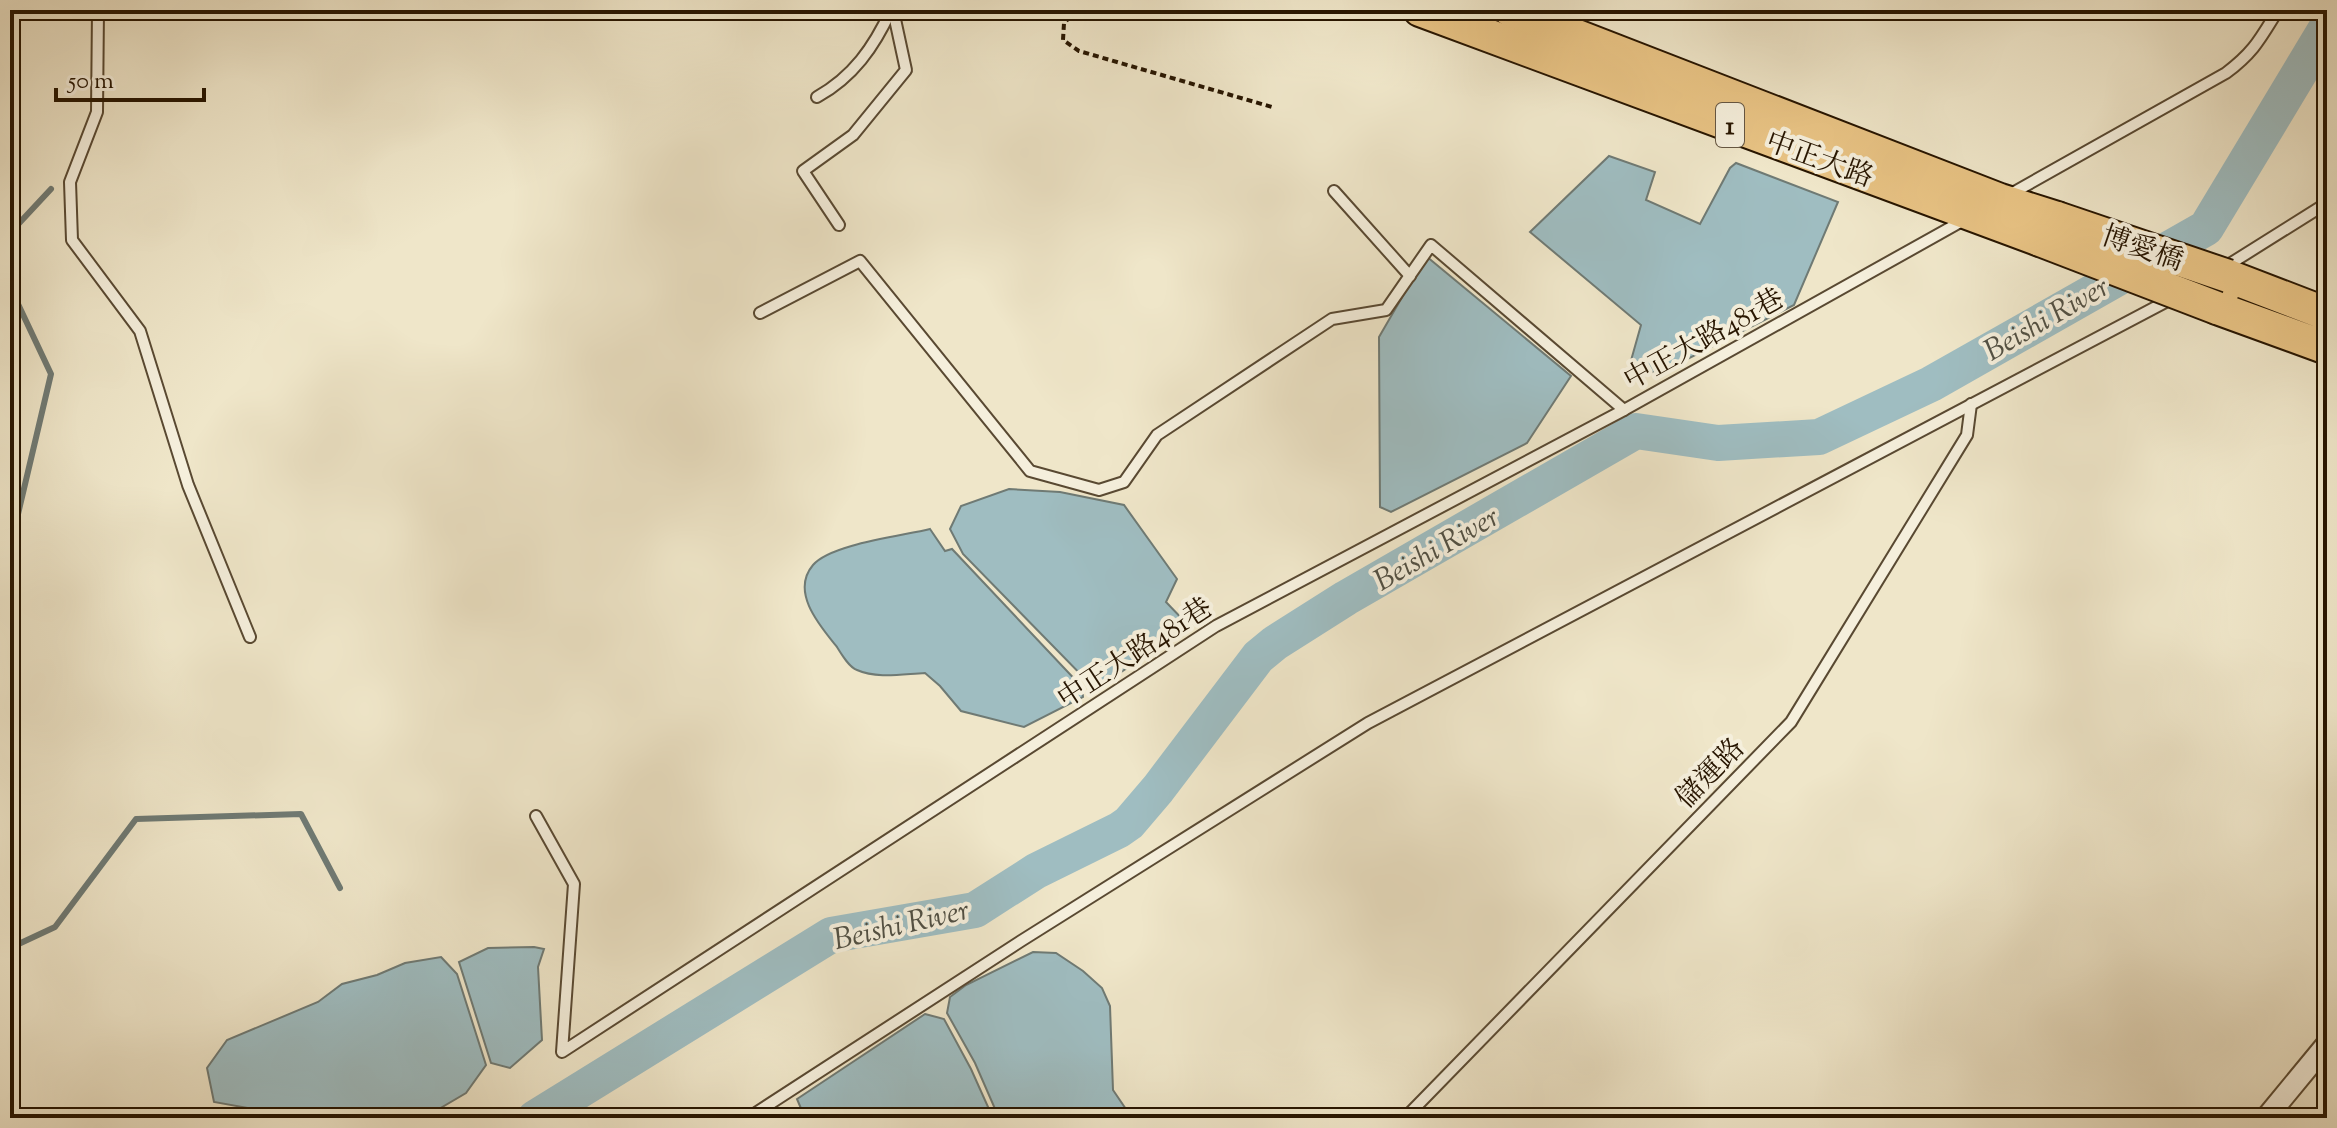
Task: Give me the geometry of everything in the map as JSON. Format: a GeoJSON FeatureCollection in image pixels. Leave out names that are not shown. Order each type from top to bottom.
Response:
{"type":"FeatureCollection","features":[{"type":"Feature","properties":{"kind":"main road","name":"中正大路"},"geometry":{"type":"LineString","coordinates":[[1420,10],[2049,229]]}},
{"type":"Feature","properties":{"kind":"main road","name":"中正大路"},"geometry":{"type":"LineString","coordinates":[[1510,10],[1986,207]]}},
{"type":"Feature","properties":{"kind":"main road","name":"博愛橋"},"geometry":{"type":"LineString","coordinates":[[2049,229],[2216,288]]}},
{"type":"Feature","properties":{"kind":"main road","name":"1"},"geometry":{"type":"LineString","coordinates":[[2216,288],[2327,314]]}},
{"type":"Feature","properties":{"kind":"main road","name":"1"},"geometry":{"type":"LineString","coordinates":[[2216,288],[2327,348]]}},
{"type":"Feature","properties":{"kind":"street"},"geometry":{"type":"LineString","coordinates":[[2266,1118],[2327,1044]]}},
{"type":"Feature","properties":{"kind":"lane"},"geometry":{"type":"LineString","coordinates":[[98,10],[97,112],[70,182],[72,240],[140,331],[188,485],[250,637]]}},
{"type":"Feature","properties":{"kind":"lane"},"geometry":{"type":"LineString","coordinates":[[817,97],[837,85],[876,42],[892,10]]}},
{"type":"Feature","properties":{"kind":"lane"},"geometry":{"type":"LineString","coordinates":[[839,225],[803,171],[853,135],[906,70],[892,10]]}},
{"type":"Feature","properties":{"kind":"lane","name":"中正大路481巷"},"geometry":{"type":"LineString","coordinates":[[536,816],[574,884],[562,1052],[1216,626],[1624,410],[2226,73],[2254,50],[2278,10]]}},
{"type":"Feature","properties":{"kind":"lane"},"geometry":{"type":"LineString","coordinates":[[1334,191],[1410,276]]}},
{"type":"Feature","properties":{"kind":"lane"},"geometry":{"type":"LineString","coordinates":[[2216,288],[2281,234],[2327,203]]}},
{"type":"Feature","properties":{"kind":"lane"},"geometry":{"type":"LineString","coordinates":[[760,313],[860,261],[1030,471],[1099,490],[1124,482],[1157,435],[1332,319],[1386,310],[1431,245],[1624,410]]}},
{"type":"Feature","properties":{"kind":"lane"},"geometry":{"type":"LineString","coordinates":[[748,1118],[1021,941],[1368,723],[2189,289]]}},
{"type":"Feature","properties":{"kind":"lane","name":"儲運路"},"geometry":{"type":"LineString","coordinates":[[1405,1118],[1791,722],[1967,435],[1971,404]]}},
{"type":"Feature","properties":{"kind":"path"},"geometry":{"type":"LineString","coordinates":[[1078,10],[1064,23],[1063,40],[1079,51],[1272,107]]}},
{"type":"Feature","properties":{"kind":"water"},"geometry":{"type":"Polygon","coordinates":[[[1609,156],[1655,172],[1646,200],[1700,224],[1730,168],[1736,163],[1838,202],[1794,305],[1658,374],[1630,364],[1641,325],[1530,232],[1609,156]]]}},
{"type":"Feature","properties":{"kind":"water"},"geometry":{"type":"Polygon","coordinates":[[[1426,256],[1571,376],[1527,443],[1391,512],[1380,507],[1379,337],[1426,256]]]}},
{"type":"Feature","properties":{"kind":"water"},"geometry":{"type":"Polygon","coordinates":[[[1009,489],[1060,492],[1124,505],[1177,579],[1166,602],[1190,627],[1095,689],[963,554],[950,529],[961,506],[1009,489]]]}},
{"type":"Feature","properties":{"kind":"water"},"geometry":{"type":"Polygon","coordinates":[[[930,529],[945,551],[952,549],[1082,687],[1083,697],[1024,727],[961,711],[925,673],[873,674],[848,664],[816,619],[806,597],[807,575],[813,565],[851,546],[930,529]]]}},
{"type":"Feature","properties":{"kind":"water"},"geometry":{"type":"Polygon","coordinates":[[[488,948],[544,949],[538,967],[542,1040],[510,1068],[491,1063],[459,962],[488,948]]]}},
{"type":"Feature","properties":{"kind":"water"},"geometry":{"type":"Polygon","coordinates":[[[1033,952],[1056,953],[1102,988],[1110,1006],[1113,1090],[1132,1118],[999,1118],[975,1063],[947,1013],[950,997],[966,985],[1033,952]]]}},
{"type":"Feature","properties":{"kind":"water"},"geometry":{"type":"Polygon","coordinates":[[[441,957],[457,974],[486,1065],[466,1093],[432,1113],[368,1117],[286,1115],[214,1102],[207,1068],[227,1040],[318,1002],[342,984],[377,975],[405,963],[441,957]]]}},
{"type":"Feature","properties":{"kind":"water"},"geometry":{"type":"Polygon","coordinates":[[[925,1014],[944,1019],[993,1118],[805,1118],[797,1099],[925,1014]]]}},
{"type":"Feature","properties":{"kind":"waterway","name":"Beishi River"},"geometry":{"type":"LineString","coordinates":[[535,1118],[831,935],[975,910],[1036,871],[1119,830],[1129,823],[1158,789],[1258,657],[1275,643],[1346,598],[1636,431],[1718,443],[1819,437],[1931,384],[2206,228],[2327,27]]}},
{"type":"Feature","properties":{"kind":"waterway"},"geometry":{"type":"LineString","coordinates":[[10,233],[51,189]]}},
{"type":"Feature","properties":{"kind":"waterway"},"geometry":{"type":"LineString","coordinates":[[10,287],[51,374],[10,548]]}},
{"type":"Feature","properties":{"kind":"waterway"},"geometry":{"type":"LineString","coordinates":[[10,948],[55,927],[136,819],[301,814],[340,888]]}}]}
